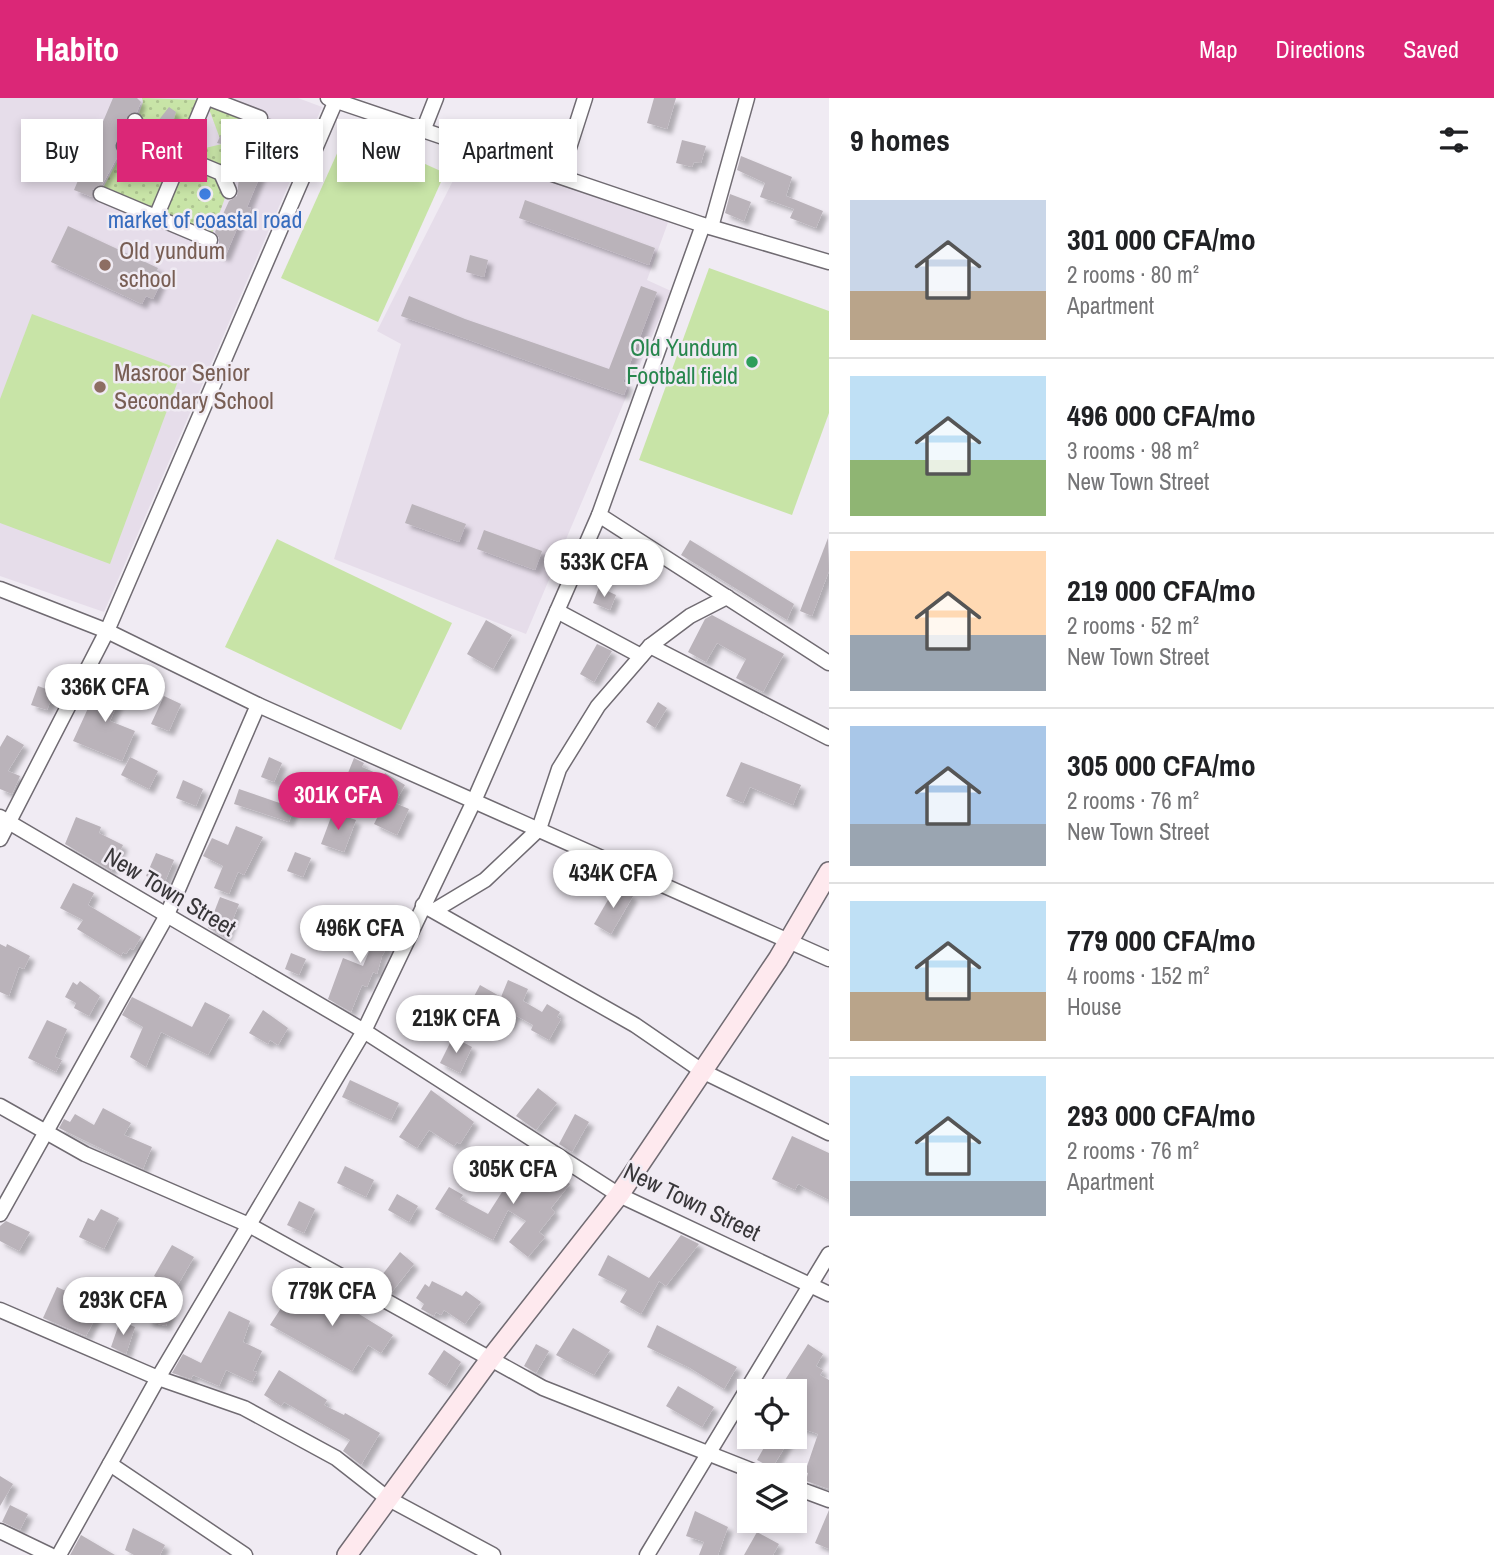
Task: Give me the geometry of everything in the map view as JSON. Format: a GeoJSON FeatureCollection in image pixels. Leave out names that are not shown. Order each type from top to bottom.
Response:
{"type":"FeatureCollection","features":[{"type":"Feature","properties":{"kind":"street"},"geometry":{"type":"LineString","coordinates":[[198,119],[207,98],[260,118]]}},
{"type":"Feature","properties":{"kind":"street"},"geometry":{"type":"LineString","coordinates":[[425,126],[436,98]]}},
{"type":"Feature","properties":{"kind":"street"},"geometry":{"type":"LineString","coordinates":[[577,123],[585,98]]}},
{"type":"Feature","properties":{"kind":"street"},"geometry":{"type":"LineString","coordinates":[[59,1555],[158,1378],[364,1031],[429,908],[599,515],[707,226],[747,98]]}},
{"type":"Feature","properties":{"kind":"street"},"geometry":{"type":"LineString","coordinates":[[0,839],[4,820],[107,631],[333,99],[389,119]]}},
{"type":"Feature","properties":{"kind":"street"},"geometry":{"type":"LineString","coordinates":[[207,167],[221,173]]}},
{"type":"Feature","properties":{"kind":"street"},"geometry":{"type":"LineString","coordinates":[[156,217],[171,182]]}},
{"type":"Feature","properties":{"kind":"street"},"geometry":{"type":"LineString","coordinates":[[225,182],[229,191]]}},
{"type":"Feature","properties":{"kind":"street"},"geometry":{"type":"LineString","coordinates":[[577,182],[707,226],[829,262]]}},
{"type":"Feature","properties":{"kind":"street"},"geometry":{"type":"LineString","coordinates":[[101,194],[210,240]]}},
{"type":"Feature","properties":{"kind":"street"},"geometry":{"type":"LineString","coordinates":[[599,515],[829,663]]}},
{"type":"Feature","properties":{"kind":"street"},"geometry":{"type":"LineString","coordinates":[[0,589],[107,631],[258,705],[791,939],[829,959]]}},
{"type":"Feature","properties":{"kind":"street"},"geometry":{"type":"LineString","coordinates":[[429,908],[485,880],[539,829],[559,769],[598,706],[645,651],[690,616],[727,597]]}},
{"type":"Feature","properties":{"kind":"street"},"geometry":{"type":"LineString","coordinates":[[557,611],[829,738]]}},
{"type":"Feature","properties":{"kind":"street"},"geometry":{"type":"LineString","coordinates":[[0,1214],[166,917],[258,705]]}},
{"type":"Feature","properties":{"kind":"street","name":"New Town Street"},"geometry":{"type":"LineString","coordinates":[[4,820],[364,1031],[619,1195],[829,1294]]}},
{"type":"Feature","properties":{"kind":"street"},"geometry":{"type":"LineString","coordinates":[[347,1555],[491,1357],[619,1195],[791,939],[829,872]]}},
{"type":"Feature","properties":{"kind":"street"},"geometry":{"type":"LineString","coordinates":[[429,908],[635,1025],[702,1071],[829,1133]]}},
{"type":"Feature","properties":{"kind":"street"},"geometry":{"type":"LineString","coordinates":[[0,1106],[45,1133],[154,1186],[249,1225],[543,1388],[737,1465]]}},
{"type":"Feature","properties":{"kind":"street"},"geometry":{"type":"LineString","coordinates":[[647,1555],[706,1453],[812,1286],[829,1254]]}},
{"type":"Feature","properties":{"kind":"street"},"geometry":{"type":"LineString","coordinates":[[0,1310],[158,1378],[244,1408],[336,1458],[387,1498],[493,1555]]}},
{"type":"Feature","properties":{"kind":"street"},"geometry":{"type":"LineString","coordinates":[[110,1464],[245,1555]]}},
{"type":"Feature","properties":{"kind":"street"},"geometry":{"type":"LineString","coordinates":[[807,1492],[829,1500]]}},
{"type":"Feature","properties":{"kind":"street"},"geometry":{"type":"LineString","coordinates":[[0,1531],[50,1555]]}},
{"type":"Feature","properties":{"kind":"shaded area","name":"Masroor Senior Secondary School"},"geometry":{"type":"Polygon","coordinates":[[[0,98],[298,98],[322,107],[317,119],[221,119],[221,182],[290,182],[104,612],[0,576],[0,98]]]}},
{"type":"Feature","properties":{"kind":"shaded area"},"geometry":{"type":"Polygon","coordinates":[[[452,182],[559,182],[670,217],[647,280],[671,291],[526,634],[334,559],[401,344],[377,331],[452,182]]]}},
{"type":"Feature","properties":{"kind":"green space"},"geometry":{"type":"Polygon","coordinates":[[[142,98],[199,100],[192,119],[139,119],[142,98]]]}},
{"type":"Feature","properties":{"kind":"green space"},"geometry":{"type":"Polygon","coordinates":[[[213,106],[250,119],[221,119],[221,141],[209,109],[213,106]]]}},
{"type":"Feature","properties":{"kind":"green space"},"geometry":{"type":"Polygon","coordinates":[[[221,144],[221,169],[207,161],[207,148],[221,144]]]}},
{"type":"Feature","properties":{"kind":"green space"},"geometry":{"type":"Polygon","coordinates":[[[337,153],[337,182],[425,182],[425,164],[439,170],[441,182],[378,322],[281,278],[337,153]]]}},
{"type":"Feature","properties":{"kind":"green space"},"geometry":{"type":"Polygon","coordinates":[[[117,162],[117,182],[164,182],[151,211],[103,188],[117,162]]]}},
{"type":"Feature","properties":{"kind":"green space"},"geometry":{"type":"Polygon","coordinates":[[[207,172],[217,176],[226,195],[211,237],[164,215],[176,182],[207,182],[207,172]]]}},
{"type":"Feature","properties":{"kind":"green space","name":"Old Yundum Football field"},"geometry":{"type":"Polygon","coordinates":[[[709,268],[829,311],[829,413],[792,515],[639,460],[709,268]]]}},
{"type":"Feature","properties":{"kind":"green space"},"geometry":{"type":"Polygon","coordinates":[[[32,314],[182,370],[110,564],[0,523],[0,399],[32,314]]]}},
{"type":"Feature","properties":{"kind":"green space"},"geometry":{"type":"Polygon","coordinates":[[[277,539],[452,623],[401,730],[225,647],[277,539]]]}},
{"type":"Feature","properties":{"kind":"building"},"geometry":{"type":"Polygon","coordinates":[[[113,98],[137,98],[141,102],[137,112],[127,116],[126,119],[117,119],[117,158],[102,185],[92,190],[92,197],[74,190],[77,182],[103,182],[103,122],[113,98]]]}},
{"type":"Feature","properties":{"kind":"building"},"geometry":{"type":"Polygon","coordinates":[[[654,98],[676,98],[667,129],[647,123],[654,98]]]}},
{"type":"Feature","properties":{"kind":"building"},"geometry":{"type":"Polygon","coordinates":[[[169,107],[176,112],[174,119],[160,119],[169,107]]]}},
{"type":"Feature","properties":{"kind":"building"},"geometry":{"type":"Polygon","coordinates":[[[682,140],[706,146],[701,163],[694,162],[692,167],[676,163],[682,140]]]}},
{"type":"Feature","properties":{"kind":"building"},"geometry":{"type":"Polygon","coordinates":[[[741,156],[792,177],[786,196],[823,211],[816,228],[790,218],[794,209],[760,197],[765,183],[737,170],[741,156]]]}},
{"type":"Feature","properties":{"kind":"building"},"geometry":{"type":"Polygon","coordinates":[[[238,182],[258,182],[247,207],[251,208],[246,220],[241,219],[225,257],[208,249],[219,244],[215,232],[229,201],[237,196],[238,182]]]}},
{"type":"Feature","properties":{"kind":"building"},"geometry":{"type":"Polygon","coordinates":[[[730,194],[751,202],[744,221],[725,213],[730,194]]]}},
{"type":"Feature","properties":{"kind":"building"},"geometry":{"type":"Polygon","coordinates":[[[525,200],[655,248],[649,265],[519,218],[525,200]]]}},
{"type":"Feature","properties":{"kind":"building","name":"Old yundum school"},"geometry":{"type":"Polygon","coordinates":[[[68,226],[158,268],[153,279],[161,282],[153,299],[146,296],[142,304],[51,262],[68,226]]]}},
{"type":"Feature","properties":{"kind":"building"},"geometry":{"type":"Polygon","coordinates":[[[470,255],[488,260],[484,277],[466,272],[470,255]]]}},
{"type":"Feature","properties":{"kind":"building"},"geometry":{"type":"Polygon","coordinates":[[[641,286],[657,292],[623,382],[628,384],[624,395],[401,316],[409,296],[465,319],[609,369],[641,286]]]}},
{"type":"Feature","properties":{"kind":"building"},"geometry":{"type":"Polygon","coordinates":[[[412,504],[466,524],[459,542],[405,523],[412,504]]]}},
{"type":"Feature","properties":{"kind":"building"},"geometry":{"type":"Polygon","coordinates":[[[484,530],[542,551],[535,570],[477,549],[484,530]]]}},
{"type":"Feature","properties":{"kind":"building"},"geometry":{"type":"Polygon","coordinates":[[[828,538],[829,571],[812,616],[800,611],[828,538]]]}},
{"type":"Feature","properties":{"kind":"building"},"geometry":{"type":"Polygon","coordinates":[[[690,540],[794,604],[787,620],[681,555],[690,540]]]}},
{"type":"Feature","properties":{"kind":"building"},"geometry":{"type":"Polygon","coordinates":[[[618,552],[632,558],[627,569],[613,563],[618,552]]]}},
{"type":"Feature","properties":{"kind":"building"},"geometry":{"type":"Polygon","coordinates":[[[599,587],[616,595],[610,610],[593,603],[599,587]]]}},
{"type":"Feature","properties":{"kind":"building"},"geometry":{"type":"Polygon","coordinates":[[[712,615],[784,654],[763,692],[736,678],[746,659],[717,643],[706,662],[688,652],[705,619],[712,615]]]}},
{"type":"Feature","properties":{"kind":"building"},"geometry":{"type":"Polygon","coordinates":[[[486,620],[512,635],[493,669],[467,654],[486,620]]]}},
{"type":"Feature","properties":{"kind":"building"},"geometry":{"type":"Polygon","coordinates":[[[597,644],[612,651],[594,682],[580,674],[597,644]]]}},
{"type":"Feature","properties":{"kind":"building"},"geometry":{"type":"Polygon","coordinates":[[[101,680],[124,689],[110,721],[135,731],[122,761],[73,741],[101,680]]]}},
{"type":"Feature","properties":{"kind":"building"},"geometry":{"type":"Polygon","coordinates":[[[38,686],[54,692],[47,710],[31,705],[38,686]]]}},
{"type":"Feature","properties":{"kind":"building"},"geometry":{"type":"Polygon","coordinates":[[[164,696],[181,704],[169,731],[151,724],[164,696]]]}},
{"type":"Feature","properties":{"kind":"building"},"geometry":{"type":"Polygon","coordinates":[[[658,702],[667,708],[655,728],[646,722],[658,702]]]}},
{"type":"Feature","properties":{"kind":"building"},"geometry":{"type":"Polygon","coordinates":[[[7,735],[24,745],[8,771],[20,776],[12,794],[0,789],[0,747],[7,735]]]}},
{"type":"Feature","properties":{"kind":"building"},"geometry":{"type":"Polygon","coordinates":[[[130,757],[158,771],[149,789],[121,775],[130,757]]]}},
{"type":"Feature","properties":{"kind":"building"},"geometry":{"type":"Polygon","coordinates":[[[269,757],[282,763],[274,782],[261,777],[269,757]]]}},
{"type":"Feature","properties":{"kind":"building"},"geometry":{"type":"Polygon","coordinates":[[[354,758],[364,763],[362,767],[383,776],[385,773],[405,785],[395,803],[409,809],[397,835],[374,824],[382,808],[342,788],[354,758]]]}},
{"type":"Feature","properties":{"kind":"building"},"geometry":{"type":"Polygon","coordinates":[[[741,762],[801,785],[793,805],[750,787],[743,803],[726,796],[741,762]]]}},
{"type":"Feature","properties":{"kind":"building"},"geometry":{"type":"Polygon","coordinates":[[[183,780],[203,789],[196,806],[176,798],[183,780]]]}},
{"type":"Feature","properties":{"kind":"building"},"geometry":{"type":"Polygon","coordinates":[[[311,782],[326,788],[319,802],[300,794],[304,785],[309,787],[311,782]]]}},
{"type":"Feature","properties":{"kind":"building"},"geometry":{"type":"Polygon","coordinates":[[[239,789],[294,808],[289,822],[234,804],[239,789]]]}},
{"type":"Feature","properties":{"kind":"building"},"geometry":{"type":"Polygon","coordinates":[[[333,812],[356,820],[344,852],[321,844],[333,812]]]}},
{"type":"Feature","properties":{"kind":"building"},"geometry":{"type":"Polygon","coordinates":[[[76,817],[101,827],[99,833],[123,845],[111,871],[65,844],[76,817]]]}},
{"type":"Feature","properties":{"kind":"building"},"geometry":{"type":"Polygon","coordinates":[[[236,826],[263,837],[244,875],[238,872],[229,894],[214,888],[223,866],[203,856],[212,838],[228,845],[236,826]]]}},
{"type":"Feature","properties":{"kind":"building"},"geometry":{"type":"Polygon","coordinates":[[[295,852],[311,858],[303,877],[287,871],[295,852]]]}},
{"type":"Feature","properties":{"kind":"building"},"geometry":{"type":"Polygon","coordinates":[[[156,853],[174,860],[164,884],[146,876],[156,853]]]}},
{"type":"Feature","properties":{"kind":"building"},"geometry":{"type":"Polygon","coordinates":[[[73,883],[94,893],[88,905],[141,937],[133,950],[130,948],[121,956],[77,929],[83,920],[60,908],[73,883]]]}},
{"type":"Feature","properties":{"kind":"building"},"geometry":{"type":"Polygon","coordinates":[[[616,886],[633,896],[611,934],[594,924],[616,886]]]}},
{"type":"Feature","properties":{"kind":"building"},"geometry":{"type":"Polygon","coordinates":[[[220,897],[239,904],[226,937],[208,928],[220,897]]]}},
{"type":"Feature","properties":{"kind":"building"},"geometry":{"type":"Polygon","coordinates":[[[362,916],[395,933],[382,956],[377,974],[373,972],[367,987],[362,985],[351,1012],[328,999],[343,958],[363,966],[373,942],[354,932],[362,916]]]}},
{"type":"Feature","properties":{"kind":"building"},"geometry":{"type":"Polygon","coordinates":[[[0,944],[6,947],[7,944],[30,956],[24,969],[19,967],[9,996],[0,992],[0,944]]]}},
{"type":"Feature","properties":{"kind":"building"},"geometry":{"type":"Polygon","coordinates":[[[291,953],[306,959],[299,975],[285,969],[291,953]]]}},
{"type":"Feature","properties":{"kind":"building"},"geometry":{"type":"Polygon","coordinates":[[[508,980],[528,989],[523,1001],[542,1012],[547,1004],[560,1012],[557,1017],[561,1019],[549,1040],[531,1030],[533,1025],[515,1015],[509,1025],[493,1016],[490,1023],[470,1013],[475,1004],[471,1002],[480,985],[501,997],[508,980]]]}},
{"type":"Feature","properties":{"kind":"building"},"geometry":{"type":"Polygon","coordinates":[[[80,981],[100,996],[89,1016],[74,1008],[76,1003],[65,997],[73,982],[77,985],[80,981]]]}},
{"type":"Feature","properties":{"kind":"building"},"geometry":{"type":"Polygon","coordinates":[[[132,997],[192,1027],[205,1002],[230,1015],[208,1055],[161,1032],[146,1067],[130,1057],[143,1027],[122,1015],[132,997]]]}},
{"type":"Feature","properties":{"kind":"building"},"geometry":{"type":"Polygon","coordinates":[[[263,1010],[288,1028],[278,1045],[270,1040],[268,1044],[249,1033],[263,1010]]]}},
{"type":"Feature","properties":{"kind":"building"},"geometry":{"type":"Polygon","coordinates":[[[47,1020],[67,1029],[55,1057],[62,1060],[56,1072],[28,1058],[47,1020]]]}},
{"type":"Feature","properties":{"kind":"building"},"geometry":{"type":"Polygon","coordinates":[[[453,1037],[472,1047],[460,1073],[440,1063],[453,1037]]]}},
{"type":"Feature","properties":{"kind":"building"},"geometry":{"type":"Polygon","coordinates":[[[350,1080],[399,1103],[391,1120],[342,1097],[350,1080]]]}},
{"type":"Feature","properties":{"kind":"building"},"geometry":{"type":"Polygon","coordinates":[[[538,1088],[557,1103],[536,1130],[516,1116],[538,1088]]]}},
{"type":"Feature","properties":{"kind":"building"},"geometry":{"type":"Polygon","coordinates":[[[431,1090],[474,1122],[460,1144],[457,1142],[454,1146],[429,1130],[417,1148],[399,1137],[431,1090]]]}},
{"type":"Feature","properties":{"kind":"building"},"geometry":{"type":"Polygon","coordinates":[[[103,1108],[131,1123],[124,1135],[152,1147],[143,1169],[59,1128],[64,1119],[70,1122],[75,1114],[94,1125],[103,1108]]]}},
{"type":"Feature","properties":{"kind":"building"},"geometry":{"type":"Polygon","coordinates":[[[575,1114],[589,1122],[572,1152],[559,1144],[575,1114]]]}},
{"type":"Feature","properties":{"kind":"building"},"geometry":{"type":"Polygon","coordinates":[[[792,1136],[829,1153],[829,1200],[798,1184],[795,1190],[772,1179],[792,1136]]]}},
{"type":"Feature","properties":{"kind":"building"},"geometry":{"type":"Polygon","coordinates":[[[525,1156],[570,1184],[551,1208],[555,1212],[539,1232],[545,1237],[528,1257],[509,1242],[526,1221],[508,1210],[493,1240],[435,1209],[449,1187],[463,1195],[460,1199],[488,1214],[525,1156]]]}},
{"type":"Feature","properties":{"kind":"building"},"geometry":{"type":"Polygon","coordinates":[[[345,1166],[374,1180],[366,1197],[337,1183],[345,1166]]]}},
{"type":"Feature","properties":{"kind":"building"},"geometry":{"type":"Polygon","coordinates":[[[397,1194],[418,1206],[409,1222],[388,1210],[397,1194]]]}},
{"type":"Feature","properties":{"kind":"building"},"geometry":{"type":"Polygon","coordinates":[[[299,1201],[315,1209],[304,1233],[287,1225],[299,1201]]]}},
{"type":"Feature","properties":{"kind":"building"},"geometry":{"type":"Polygon","coordinates":[[[101,1209],[119,1218],[104,1249],[79,1237],[88,1218],[94,1221],[101,1209]]]}},
{"type":"Feature","properties":{"kind":"building"},"geometry":{"type":"Polygon","coordinates":[[[6,1221],[30,1232],[19,1251],[0,1241],[0,1226],[6,1221]]]}},
{"type":"Feature","properties":{"kind":"building"},"geometry":{"type":"Polygon","coordinates":[[[681,1235],[699,1244],[666,1286],[659,1281],[641,1314],[620,1302],[627,1290],[598,1275],[608,1255],[649,1278],[681,1235]]]}},
{"type":"Feature","properties":{"kind":"building"},"geometry":{"type":"Polygon","coordinates":[[[172,1245],[194,1257],[176,1288],[154,1276],[172,1245]]]}},
{"type":"Feature","properties":{"kind":"building"},"geometry":{"type":"Polygon","coordinates":[[[400,1252],[414,1264],[391,1293],[375,1284],[400,1252]]]}},
{"type":"Feature","properties":{"kind":"building"},"geometry":{"type":"Polygon","coordinates":[[[432,1281],[462,1296],[466,1291],[481,1302],[465,1324],[444,1310],[441,1315],[436,1312],[434,1316],[421,1309],[424,1304],[416,1298],[425,1284],[429,1287],[432,1281]]]}},
{"type":"Feature","properties":{"kind":"building"},"geometry":{"type":"Polygon","coordinates":[[[328,1282],[352,1297],[346,1306],[393,1335],[381,1353],[368,1345],[352,1371],[270,1325],[287,1299],[308,1313],[328,1282]]]}},
{"type":"Feature","properties":{"kind":"building"},"geometry":{"type":"Polygon","coordinates":[[[57,1287],[101,1307],[86,1336],[43,1318],[57,1287]]]}},
{"type":"Feature","properties":{"kind":"building"},"geometry":{"type":"Polygon","coordinates":[[[153,1299],[172,1305],[166,1326],[147,1321],[153,1299]]]}},
{"type":"Feature","properties":{"kind":"building"},"geometry":{"type":"Polygon","coordinates":[[[229,1311],[250,1321],[243,1342],[262,1351],[253,1371],[257,1372],[252,1382],[226,1370],[219,1386],[193,1375],[191,1379],[172,1373],[183,1354],[201,1363],[229,1311]]]}},
{"type":"Feature","properties":{"kind":"building"},"geometry":{"type":"Polygon","coordinates":[[[120,1321],[135,1327],[126,1354],[111,1347],[120,1321]]]}},
{"type":"Feature","properties":{"kind":"building"},"geometry":{"type":"Polygon","coordinates":[[[657,1325],[737,1367],[724,1389],[690,1368],[647,1347],[657,1325]]]}},
{"type":"Feature","properties":{"kind":"building"},"geometry":{"type":"Polygon","coordinates":[[[573,1328],[610,1350],[594,1375],[556,1355],[573,1328]]]}},
{"type":"Feature","properties":{"kind":"building"},"geometry":{"type":"Polygon","coordinates":[[[536,1344],[549,1351],[536,1373],[524,1366],[536,1344]]]}},
{"type":"Feature","properties":{"kind":"building"},"geometry":{"type":"Polygon","coordinates":[[[808,1344],[823,1354],[816,1366],[823,1370],[820,1375],[829,1380],[829,1489],[807,1481],[807,1466],[818,1434],[807,1430],[807,1379],[786,1379],[808,1344]]]}},
{"type":"Feature","properties":{"kind":"building"},"geometry":{"type":"Polygon","coordinates":[[[444,1350],[461,1362],[446,1386],[428,1374],[444,1350]]]}},
{"type":"Feature","properties":{"kind":"building"},"geometry":{"type":"Polygon","coordinates":[[[279,1370],[327,1400],[324,1405],[344,1415],[345,1413],[380,1433],[361,1465],[343,1451],[350,1440],[284,1402],[281,1406],[264,1395],[279,1370]]]}},
{"type":"Feature","properties":{"kind":"building"},"geometry":{"type":"Polygon","coordinates":[[[678,1386],[714,1407],[702,1427],[666,1406],[678,1386]]]}},
{"type":"Feature","properties":{"kind":"building"},"geometry":{"type":"Polygon","coordinates":[[[763,1449],[784,1449],[775,1463],[757,1460],[763,1449]]]}},
{"type":"Feature","properties":{"kind":"building"},"geometry":{"type":"Polygon","coordinates":[[[0,1476],[13,1484],[0,1506],[0,1476]]]}},
{"type":"Feature","properties":{"kind":"building"},"geometry":{"type":"Polygon","coordinates":[[[10,1505],[28,1514],[20,1530],[2,1522],[10,1505]]]}},
{"type":"Feature","properties":{"kind":"building"},"geometry":{"type":"Polygon","coordinates":[[[829,1510],[829,1549],[815,1543],[829,1510]]]}},
{"type":"Feature","properties":{"kind":"building"},"geometry":{"type":"Polygon","coordinates":[[[695,1511],[728,1527],[718,1555],[699,1555],[704,1542],[686,1536],[695,1511]]]}},
{"type":"Feature","properties":{"kind":"building"},"geometry":{"type":"Polygon","coordinates":[[[133,1528],[165,1545],[160,1555],[134,1555],[125,1550],[133,1528]]]}},
{"type":"Feature","properties":{"kind":"building"},"geometry":{"type":"Polygon","coordinates":[[[756,1533],[779,1544],[773,1555],[744,1555],[756,1533]]]}},
{"type":"Feature","properties":{"kind":"building"},"geometry":{"type":"Polygon","coordinates":[[[81,1535],[115,1555],[70,1555],[81,1535]]]}},
{"type":"Feature","properties":{"kind":"place","name":"market of coastal road"},"geometry":{"type":"Point","coordinates":[205,194]}},
{"type":"Feature","properties":{"kind":"place","name":"Old yundum school"},"geometry":{"type":"Point","coordinates":[105,265]}},
{"type":"Feature","properties":{"kind":"place","name":"Old Yundum Football field"},"geometry":{"type":"Point","coordinates":[752,362]}},
{"type":"Feature","properties":{"kind":"place","name":"Masroor Senior Secondary School"},"geometry":{"type":"Point","coordinates":[100,387]}}]}
